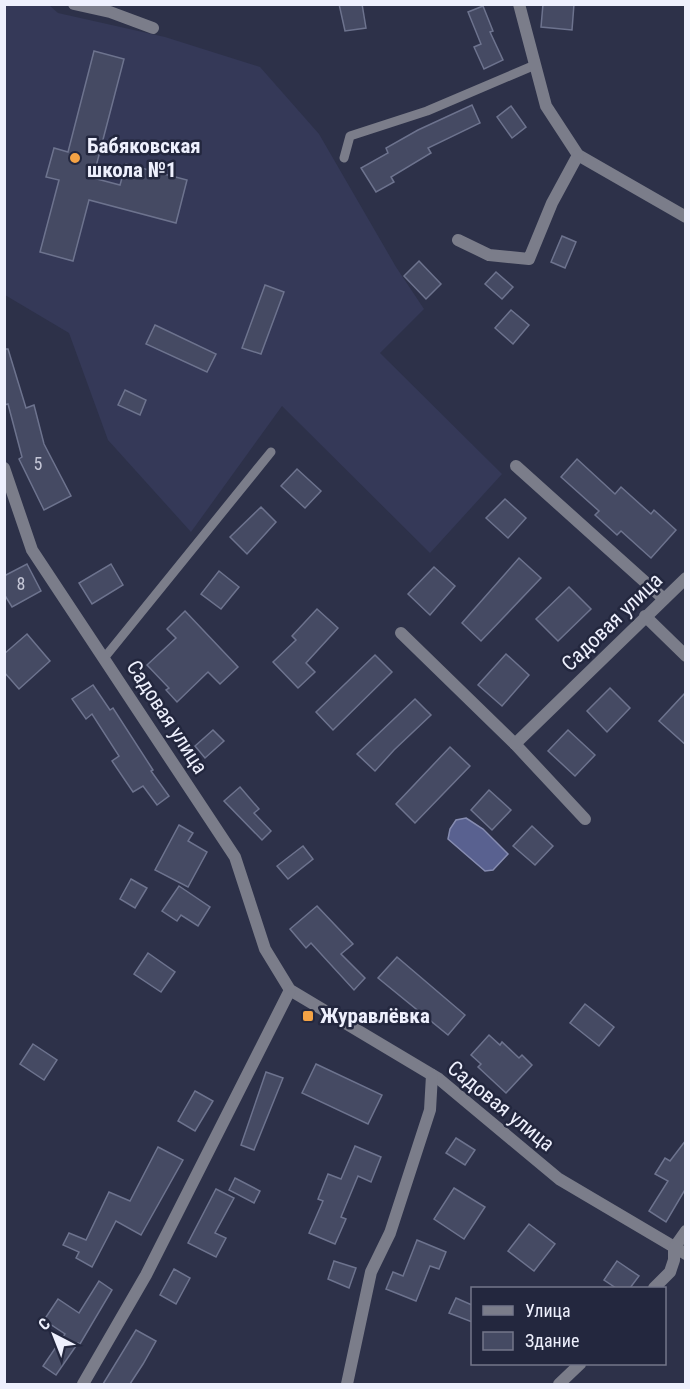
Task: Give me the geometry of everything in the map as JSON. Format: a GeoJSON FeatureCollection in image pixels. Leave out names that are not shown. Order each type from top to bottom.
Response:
{"type":"FeatureCollection","features":[{"type":"Feature","properties":{"kind":"street"},"geometry":{"type":"LineString","coordinates":[[74,4],[110,12],[153,28]]}},
{"type":"Feature","properties":{"kind":"street"},"geometry":{"type":"LineString","coordinates":[[519,4],[546,106],[578,155],[686,217]]}},
{"type":"Feature","properties":{"kind":"street"},"geometry":{"type":"LineString","coordinates":[[458,240],[489,255],[529,259],[552,203],[578,155]]}},
{"type":"Feature","properties":{"kind":"street"},"geometry":{"type":"LineString","coordinates":[[516,466],[664,598]]}},
{"type":"Feature","properties":{"kind":"street","name":"Садовая улица"},"geometry":{"type":"LineString","coordinates":[[4,468],[32,550],[105,657],[235,857],[265,949],[290,990],[432,1075],[559,1179],[680,1251]]}},
{"type":"Feature","properties":{"kind":"street","name":"Садовая улица"},"geometry":{"type":"LineString","coordinates":[[515,744],[686,578]]}},
{"type":"Feature","properties":{"kind":"street"},"geometry":{"type":"LineString","coordinates":[[645,616],[686,656]]}},
{"type":"Feature","properties":{"kind":"street"},"geometry":{"type":"LineString","coordinates":[[401,633],[515,744],[585,819]]}},
{"type":"Feature","properties":{"kind":"street"},"geometry":{"type":"LineString","coordinates":[[82,1384],[146,1275],[290,990]]}},
{"type":"Feature","properties":{"kind":"street"},"geometry":{"type":"LineString","coordinates":[[347,1384],[371,1272],[390,1233],[430,1110],[432,1075]]}},
{"type":"Feature","properties":{"kind":"street"},"geometry":{"type":"LineString","coordinates":[[655,1287],[670,1272],[686,1231]]}},
{"type":"Feature","properties":{"kind":"street"},"geometry":{"type":"LineString","coordinates":[[559,1384],[579,1365]]}},
{"type":"Feature","properties":{"kind":"lane"},"geometry":{"type":"LineString","coordinates":[[344,158],[350,136],[427,111],[535,65]]}},
{"type":"Feature","properties":{"kind":"lane"},"geometry":{"type":"LineString","coordinates":[[105,657],[271,452]]}},
{"type":"Feature","properties":{"kind":"shaded area"},"geometry":{"type":"Polygon","coordinates":[[[5,5],[49,5],[58,13],[165,37],[260,67],[319,134],[396,267],[424,309],[380,353],[502,474],[430,553],[282,406],[191,532],[108,440],[69,333],[5,295],[5,5]]]}},
{"type":"Feature","properties":{"kind":"shaded area"},"geometry":{"type":"Polygon","coordinates":[[[466,818],[483,829],[508,854],[493,870],[485,871],[448,839],[450,829],[456,820],[466,818]]]}},
{"type":"Feature","properties":{"kind":"building"},"geometry":{"type":"Polygon","coordinates":[[[339,4],[362,4],[366,28],[345,31],[339,4]]]}},
{"type":"Feature","properties":{"kind":"building"},"geometry":{"type":"Polygon","coordinates":[[[543,4],[574,4],[572,30],[541,27],[543,4]]]}},
{"type":"Feature","properties":{"kind":"building"},"geometry":{"type":"Polygon","coordinates":[[[483,6],[493,31],[490,32],[503,60],[484,69],[474,47],[481,44],[468,12],[483,6]]]}},
{"type":"Feature","properties":{"kind":"building","name":"Бабяковская школа №1"},"geometry":{"type":"Polygon","coordinates":[[[94,51],[124,59],[93,178],[120,185],[126,164],[187,180],[176,223],[89,200],[73,261],[40,252],[59,180],[46,177],[54,148],[68,152],[94,51]]]}},
{"type":"Feature","properties":{"kind":"building"},"geometry":{"type":"Polygon","coordinates":[[[472,105],[480,123],[428,148],[431,153],[391,177],[394,182],[376,192],[361,168],[388,153],[386,148],[472,105]]]}},
{"type":"Feature","properties":{"kind":"building"},"geometry":{"type":"Polygon","coordinates":[[[511,106],[526,127],[512,138],[497,117],[511,106]]]}},
{"type":"Feature","properties":{"kind":"building"},"geometry":{"type":"Polygon","coordinates":[[[562,236],[576,242],[565,268],[551,262],[562,236]]]}},
{"type":"Feature","properties":{"kind":"building"},"geometry":{"type":"Polygon","coordinates":[[[419,261],[441,284],[426,299],[404,276],[419,261]]]}},
{"type":"Feature","properties":{"kind":"building"},"geometry":{"type":"Polygon","coordinates":[[[496,272],[513,287],[502,299],[485,284],[496,272]]]}},
{"type":"Feature","properties":{"kind":"building"},"geometry":{"type":"Polygon","coordinates":[[[265,285],[284,292],[261,354],[242,348],[265,285]]]}},
{"type":"Feature","properties":{"kind":"building"},"geometry":{"type":"Polygon","coordinates":[[[511,310],[529,325],[513,344],[495,328],[511,310]]]}},
{"type":"Feature","properties":{"kind":"building"},"geometry":{"type":"Polygon","coordinates":[[[155,325],[216,354],[207,372],[146,344],[155,325]]]}},
{"type":"Feature","properties":{"kind":"building"},"geometry":{"type":"Polygon","coordinates":[[[4,349],[8,349],[26,408],[34,405],[44,444],[71,496],[44,510],[19,459],[22,457],[8,404],[4,405],[4,349]]]}},
{"type":"Feature","properties":{"kind":"building"},"geometry":{"type":"Polygon","coordinates":[[[125,390],[146,400],[140,415],[118,405],[125,390]]]}},
{"type":"Feature","properties":{"kind":"building"},"geometry":{"type":"Polygon","coordinates":[[[577,459],[615,494],[621,487],[651,514],[654,510],[676,530],[651,558],[621,531],[617,535],[595,515],[599,511],[561,477],[577,459]]]}},
{"type":"Feature","properties":{"kind":"building"},"geometry":{"type":"Polygon","coordinates":[[[297,469],[321,491],[305,508],[281,486],[297,469]]]}},
{"type":"Feature","properties":{"kind":"building"},"geometry":{"type":"Polygon","coordinates":[[[505,499],[526,518],[508,538],[486,518],[505,499]]]}},
{"type":"Feature","properties":{"kind":"building"},"geometry":{"type":"Polygon","coordinates":[[[261,507],[276,522],[247,554],[230,537],[261,507]]]}},
{"type":"Feature","properties":{"kind":"building"},"geometry":{"type":"Polygon","coordinates":[[[519,558],[541,578],[481,641],[462,623],[519,558]]]}},
{"type":"Feature","properties":{"kind":"building"},"geometry":{"type":"Polygon","coordinates":[[[27,564],[41,591],[12,607],[4,594],[4,576],[27,564]]]}},
{"type":"Feature","properties":{"kind":"building"},"geometry":{"type":"Polygon","coordinates":[[[111,564],[123,585],[92,604],[79,583],[111,564]]]}},
{"type":"Feature","properties":{"kind":"building"},"geometry":{"type":"Polygon","coordinates":[[[434,567],[455,586],[430,615],[408,594],[434,567]]]}},
{"type":"Feature","properties":{"kind":"building"},"geometry":{"type":"Polygon","coordinates":[[[219,571],[239,587],[221,609],[201,594],[219,571]]]}},
{"type":"Feature","properties":{"kind":"building"},"geometry":{"type":"Polygon","coordinates":[[[569,587],[591,609],[558,641],[536,619],[569,587]]]}},
{"type":"Feature","properties":{"kind":"building"},"geometry":{"type":"Polygon","coordinates":[[[317,609],[338,628],[306,663],[315,672],[298,688],[273,662],[296,640],[292,636],[317,609]]]}},
{"type":"Feature","properties":{"kind":"building"},"geometry":{"type":"Polygon","coordinates":[[[185,611],[238,667],[220,684],[208,672],[177,702],[166,690],[169,688],[147,665],[176,638],[167,629],[185,611]]]}},
{"type":"Feature","properties":{"kind":"building"},"geometry":{"type":"Polygon","coordinates":[[[27,634],[50,661],[19,689],[4,672],[4,654],[27,634]]]}},
{"type":"Feature","properties":{"kind":"building"},"geometry":{"type":"Polygon","coordinates":[[[506,654],[529,675],[502,706],[478,685],[506,654]]]}},
{"type":"Feature","properties":{"kind":"building"},"geometry":{"type":"Polygon","coordinates":[[[375,655],[392,672],[333,730],[316,712],[375,655]]]}},
{"type":"Feature","properties":{"kind":"building"},"geometry":{"type":"Polygon","coordinates":[[[93,685],[110,710],[113,708],[169,796],[157,805],[143,786],[133,792],[112,761],[119,756],[92,714],[86,719],[72,699],[93,685]]]}},
{"type":"Feature","properties":{"kind":"building"},"geometry":{"type":"Polygon","coordinates":[[[610,688],[630,708],[607,732],[587,711],[610,688]]]}},
{"type":"Feature","properties":{"kind":"building"},"geometry":{"type":"Polygon","coordinates":[[[686,692],[686,745],[659,721],[686,692]]]}},
{"type":"Feature","properties":{"kind":"building"},"geometry":{"type":"Polygon","coordinates":[[[415,699],[431,715],[375,771],[357,754],[415,699]]]}},
{"type":"Feature","properties":{"kind":"building"},"geometry":{"type":"Polygon","coordinates":[[[213,730],[224,741],[205,758],[195,746],[213,730]]]}},
{"type":"Feature","properties":{"kind":"building"},"geometry":{"type":"Polygon","coordinates":[[[568,730],[595,755],[575,776],[548,751],[568,730]]]}},
{"type":"Feature","properties":{"kind":"building"},"geometry":{"type":"Polygon","coordinates":[[[450,747],[470,766],[415,823],[396,804],[450,747]]]}},
{"type":"Feature","properties":{"kind":"building"},"geometry":{"type":"Polygon","coordinates":[[[240,787],[259,809],[254,813],[271,831],[262,840],[224,801],[240,787]]]}},
{"type":"Feature","properties":{"kind":"building"},"geometry":{"type":"Polygon","coordinates":[[[489,790],[511,810],[492,830],[471,810],[489,790]]]}},
{"type":"Feature","properties":{"kind":"building"},"geometry":{"type":"Polygon","coordinates":[[[179,825],[193,833],[188,841],[207,852],[188,887],[155,870],[179,825]]]}},
{"type":"Feature","properties":{"kind":"building"},"geometry":{"type":"Polygon","coordinates":[[[532,826],[553,846],[535,865],[513,846],[532,826]]]}},
{"type":"Feature","properties":{"kind":"building"},"geometry":{"type":"Polygon","coordinates":[[[303,846],[313,859],[288,879],[277,866],[303,846]]]}},
{"type":"Feature","properties":{"kind":"building"},"geometry":{"type":"Polygon","coordinates":[[[131,879],[147,888],[135,908],[120,899],[131,879]]]}},
{"type":"Feature","properties":{"kind":"building"},"geometry":{"type":"Polygon","coordinates":[[[179,886],[210,907],[198,926],[181,915],[177,921],[162,911],[179,886]]]}},
{"type":"Feature","properties":{"kind":"building"},"geometry":{"type":"Polygon","coordinates":[[[317,906],[353,944],[341,954],[365,978],[354,990],[311,943],[306,948],[290,929],[317,906]]]}},
{"type":"Feature","properties":{"kind":"building"},"geometry":{"type":"Polygon","coordinates":[[[148,953],[175,972],[161,992],[134,974],[148,953]]]}},
{"type":"Feature","properties":{"kind":"building"},"geometry":{"type":"Polygon","coordinates":[[[397,957],[465,1015],[448,1035],[378,978],[397,957]]]}},
{"type":"Feature","properties":{"kind":"building"},"geometry":{"type":"Polygon","coordinates":[[[585,1004],[614,1027],[599,1046],[570,1023],[585,1004]]]}},
{"type":"Feature","properties":{"kind":"building"},"geometry":{"type":"Polygon","coordinates":[[[489,1035],[500,1045],[502,1042],[519,1058],[522,1055],[532,1065],[506,1093],[478,1067],[481,1064],[471,1055],[489,1035]]]}},
{"type":"Feature","properties":{"kind":"building"},"geometry":{"type":"Polygon","coordinates":[[[33,1044],[57,1060],[44,1080],[20,1064],[33,1044]]]}},
{"type":"Feature","properties":{"kind":"building"},"geometry":{"type":"Polygon","coordinates":[[[316,1064],[382,1095],[368,1124],[302,1093],[316,1064]]]}},
{"type":"Feature","properties":{"kind":"building"},"geometry":{"type":"Polygon","coordinates":[[[266,1072],[283,1078],[254,1150],[241,1145],[266,1072]]]}},
{"type":"Feature","properties":{"kind":"building"},"geometry":{"type":"Polygon","coordinates":[[[195,1091],[213,1101],[195,1131],[178,1121],[195,1091]]]}},
{"type":"Feature","properties":{"kind":"building"},"geometry":{"type":"Polygon","coordinates":[[[456,1138],[475,1150],[465,1165],[446,1153],[456,1138]]]}},
{"type":"Feature","properties":{"kind":"building"},"geometry":{"type":"Polygon","coordinates":[[[686,1140],[686,1188],[666,1222],[649,1211],[668,1181],[655,1174],[665,1158],[670,1161],[686,1140]]]}},
{"type":"Feature","properties":{"kind":"building"},"geometry":{"type":"Polygon","coordinates":[[[355,1146],[381,1157],[371,1182],[358,1176],[341,1217],[346,1219],[335,1244],[309,1233],[323,1201],[318,1199],[328,1174],[341,1179],[355,1146]]]}},
{"type":"Feature","properties":{"kind":"building"},"geometry":{"type":"Polygon","coordinates":[[[158,1147],[183,1160],[141,1235],[116,1221],[92,1267],[76,1258],[79,1252],[63,1245],[69,1233],[86,1240],[109,1192],[130,1201],[158,1147]]]}},
{"type":"Feature","properties":{"kind":"building"},"geometry":{"type":"Polygon","coordinates":[[[235,1178],[260,1191],[254,1203],[229,1190],[235,1178]]]}},
{"type":"Feature","properties":{"kind":"building"},"geometry":{"type":"Polygon","coordinates":[[[454,1188],[485,1207],[464,1239],[434,1219],[454,1188]]]}},
{"type":"Feature","properties":{"kind":"building"},"geometry":{"type":"Polygon","coordinates":[[[216,1189],[234,1198],[215,1233],[226,1238],[216,1257],[188,1243],[216,1189]]]}},
{"type":"Feature","properties":{"kind":"building"},"geometry":{"type":"Polygon","coordinates":[[[529,1224],[555,1244],[534,1271],[508,1251],[529,1224]]]}},
{"type":"Feature","properties":{"kind":"building"},"geometry":{"type":"Polygon","coordinates":[[[417,1240],[446,1252],[439,1269],[430,1266],[416,1301],[386,1289],[393,1272],[403,1276],[417,1240]]]}},
{"type":"Feature","properties":{"kind":"building"},"geometry":{"type":"Polygon","coordinates":[[[334,1261],[356,1268],[349,1288],[328,1279],[334,1261]]]}},
{"type":"Feature","properties":{"kind":"building"},"geometry":{"type":"Polygon","coordinates":[[[617,1261],[639,1276],[631,1287],[614,1287],[604,1280],[617,1261]]]}},
{"type":"Feature","properties":{"kind":"building"},"geometry":{"type":"Polygon","coordinates":[[[174,1269],[190,1278],[176,1304],[160,1295],[174,1269]]]}},
{"type":"Feature","properties":{"kind":"building"},"geometry":{"type":"Polygon","coordinates":[[[99,1281],[112,1290],[80,1344],[78,1343],[56,1375],[43,1366],[65,1334],[44,1320],[58,1299],[79,1313],[99,1281]]]}},
{"type":"Feature","properties":{"kind":"building"},"geometry":{"type":"Polygon","coordinates":[[[456,1298],[471,1305],[471,1322],[449,1313],[456,1298]]]}},
{"type":"Feature","properties":{"kind":"building"},"geometry":{"type":"Polygon","coordinates":[[[136,1330],[156,1341],[143,1364],[130,1384],[103,1384],[136,1330]]]}},
{"type":"Feature","properties":{"kind":"place","name":"Бабяковская школа №1"},"geometry":{"type":"Point","coordinates":[75,158]}},
{"type":"Feature","properties":{"kind":"place","name":"Журавлёвка"},"geometry":{"type":"Point","coordinates":[308,1016]}}]}
